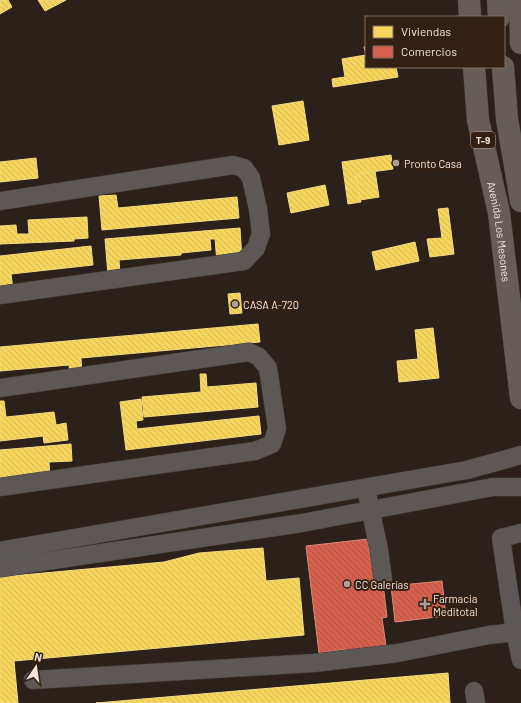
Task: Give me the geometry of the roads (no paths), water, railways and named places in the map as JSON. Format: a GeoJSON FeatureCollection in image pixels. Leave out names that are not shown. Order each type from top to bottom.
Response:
{"type":"FeatureCollection","features":[{"type":"Feature","properties":{"kind":"highway"},"geometry":{"type":"LineString","coordinates":[[469,0],[470,16]]}},
{"type":"Feature","properties":{"kind":"highway"},"geometry":{"type":"LineString","coordinates":[[482,0],[482,16]]}},
{"type":"Feature","properties":{"kind":"highway"},"geometry":{"type":"LineString","coordinates":[[498,0],[499,16]]}},
{"type":"Feature","properties":{"kind":"highway"},"geometry":{"type":"LineString","coordinates":[[520,0],[521,43]]}},
{"type":"Feature","properties":{"kind":"highway","name":"Avenida Los Mesones"},"geometry":{"type":"LineString","coordinates":[[474,68],[478,120],[499,213],[521,398]]}},
{"type":"Feature","properties":{"kind":"highway","name":"T-9"},"geometry":{"type":"LineString","coordinates":[[486,68],[499,213]]}},
{"type":"Feature","properties":{"kind":"highway","name":"T-9"},"geometry":{"type":"LineString","coordinates":[[503,68],[507,119],[521,202]]}},
{"type":"Feature","properties":{"kind":"street"},"geometry":{"type":"LineString","coordinates":[[0,201],[233,165],[244,168],[251,178],[258,208],[261,234],[256,248],[244,261],[0,295]]}},
{"type":"Feature","properties":{"kind":"street"},"geometry":{"type":"LineString","coordinates":[[0,388],[249,352],[259,357],[268,368],[277,429],[272,444],[255,451],[0,487]]}},
{"type":"Feature","properties":{"kind":"street"},"geometry":{"type":"LineString","coordinates":[[0,551],[467,470],[521,455]]}},
{"type":"Feature","properties":{"kind":"street"},"geometry":{"type":"LineString","coordinates":[[0,568],[302,523],[493,487],[521,487]]}},
{"type":"Feature","properties":{"kind":"street"},"geometry":{"type":"LineString","coordinates":[[365,488],[372,509],[383,580]]}},
{"type":"Feature","properties":{"kind":"street"},"geometry":{"type":"LineString","coordinates":[[521,533],[502,538],[521,660]]}},
{"type":"Feature","properties":{"kind":"street"},"geometry":{"type":"LineString","coordinates":[[33,680],[314,663],[398,653],[489,635],[516,632]]}},
{"type":"Feature","properties":{"kind":"place","name":"Pronto Casa"},"geometry":{"type":"Point","coordinates":[396,163]}},
{"type":"Feature","properties":{"kind":"place","name":"CASA A-720"},"geometry":{"type":"Point","coordinates":[235,304]}},
{"type":"Feature","properties":{"kind":"place","name":"CC Galerías"},"geometry":{"type":"Point","coordinates":[347,584]}},
{"type":"Feature","properties":{"kind":"place","name":"Farmacia Meditotal"},"geometry":{"type":"Point","coordinates":[425,604]}}]}
